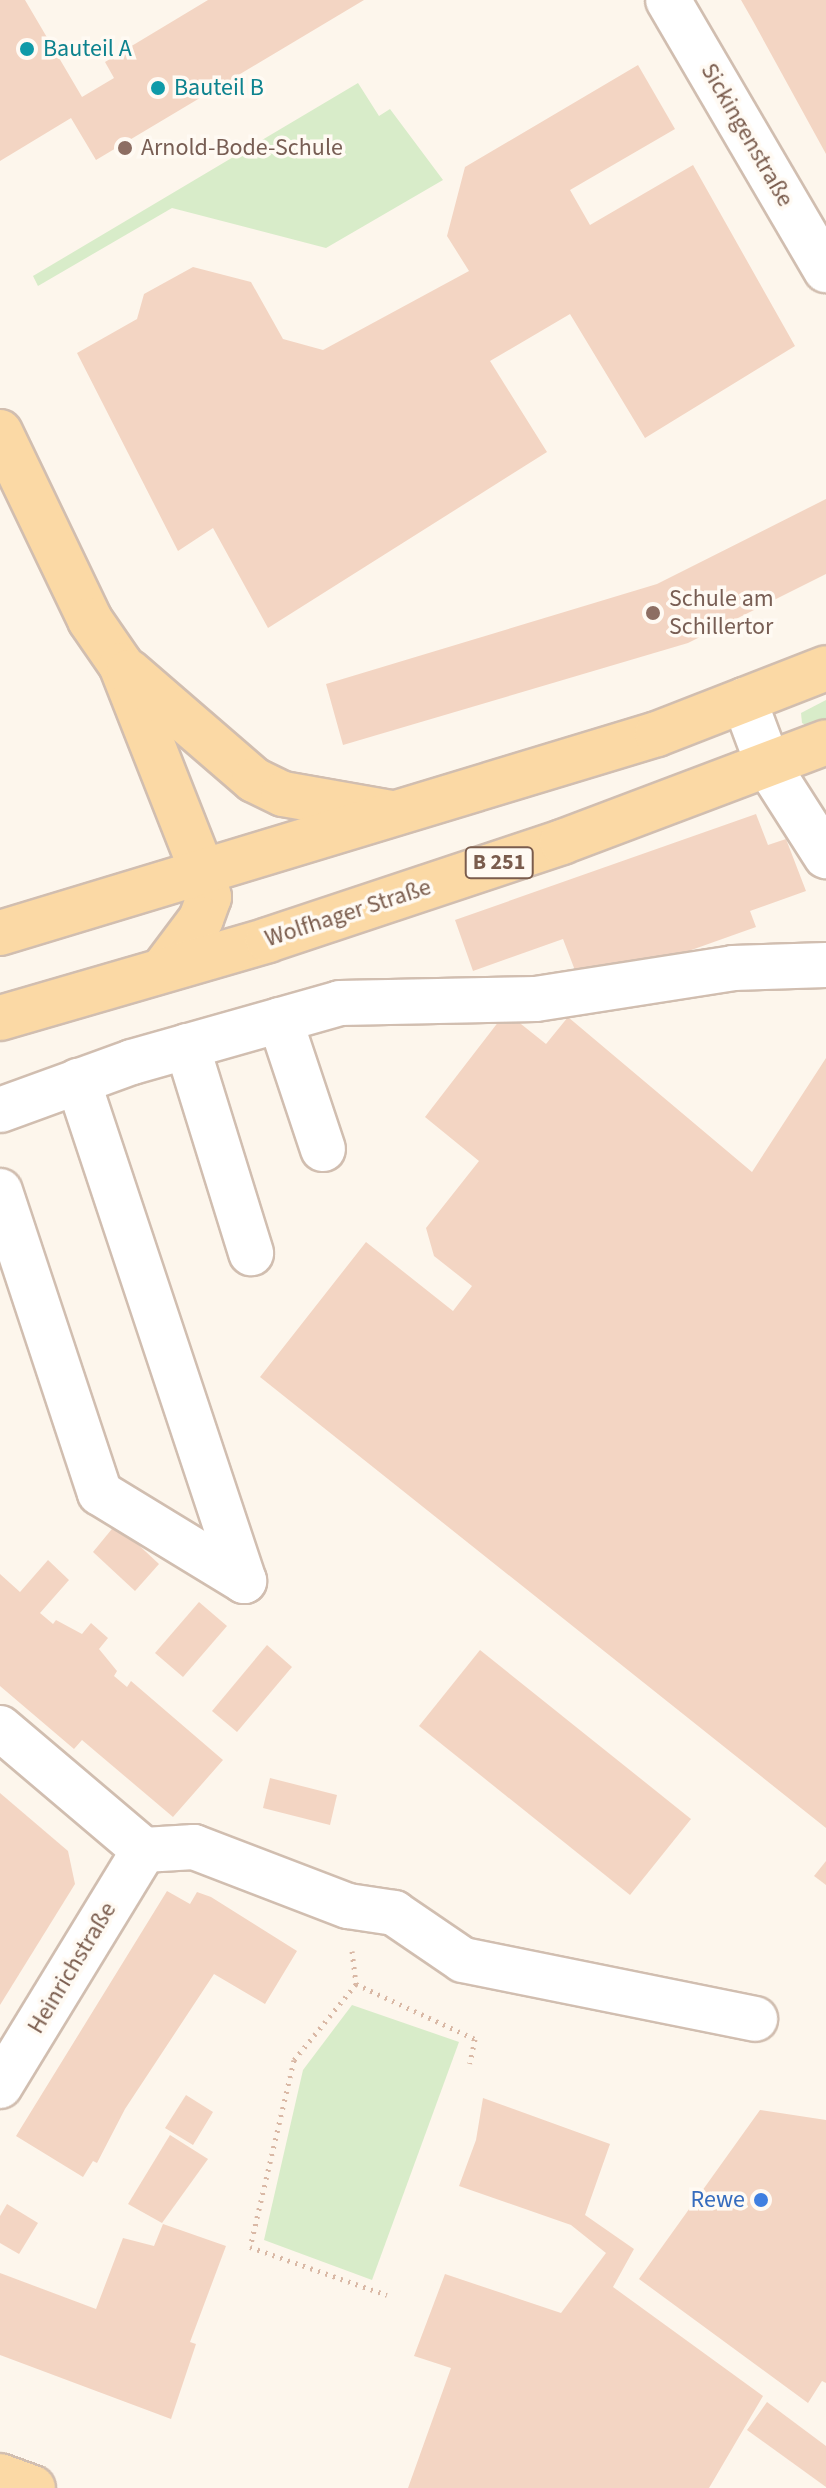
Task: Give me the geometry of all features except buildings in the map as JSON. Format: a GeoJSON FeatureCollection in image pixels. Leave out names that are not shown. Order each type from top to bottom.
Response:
{"type":"FeatureCollection","features":[{"type":"Feature","properties":{"kind":"main road"},"geometry":{"type":"LineString","coordinates":[[0,432],[90,620],[191,876],[209,897],[201,919],[165,967]]}},
{"type":"Feature","properties":{"kind":"main road"},"geometry":{"type":"LineString","coordinates":[[90,620],[121,665],[254,780],[283,794],[398,814]]}},
{"type":"Feature","properties":{"kind":"main road"},"geometry":{"type":"LineString","coordinates":[[121,665],[191,876]]}},
{"type":"Feature","properties":{"kind":"main road"},"geometry":{"type":"LineString","coordinates":[[0,933],[657,734],[826,668]]}},
{"type":"Feature","properties":{"kind":"main road","name":"Wolfhager Straße"},"geometry":{"type":"LineString","coordinates":[[0,1018],[165,967],[268,940],[769,767],[826,742]]}},
{"type":"Feature","properties":{"kind":"main road"},"geometry":{"type":"LineString","coordinates":[[201,919],[268,940]]}},
{"type":"Feature","properties":{"kind":"main road"},"geometry":{"type":"LineString","coordinates":[[0,2476],[33,2488]]}},
{"type":"Feature","properties":{"kind":"street","name":"Sickingenstraße"},"geometry":{"type":"LineString","coordinates":[[668,0],[826,270]]}},
{"type":"Feature","properties":{"kind":"street"},"geometry":{"type":"LineString","coordinates":[[744,700],[769,767],[826,856]]}},
{"type":"Feature","properties":{"kind":"street"},"geometry":{"type":"LineString","coordinates":[[0,1110],[187,1046],[340,1003],[536,999],[733,968],[826,965]]}},
{"type":"Feature","properties":{"kind":"street"},"geometry":{"type":"LineString","coordinates":[[280,1020],[323,1149]]}},
{"type":"Feature","properties":{"kind":"street"},"geometry":{"type":"LineString","coordinates":[[187,1046],[251,1253]]}},
{"type":"Feature","properties":{"kind":"street"},"geometry":{"type":"LineString","coordinates":[[0,1191],[100,1493],[244,1581],[78,1081]]}},
{"type":"Feature","properties":{"kind":"street"},"geometry":{"type":"LineString","coordinates":[[0,1728],[144,1850],[194,1847],[348,1906],[394,1913],[463,1960],[755,2019]]}},
{"type":"Feature","properties":{"kind":"street","name":"Heinrichstraße"},"geometry":{"type":"LineString","coordinates":[[0,2086],[144,1850]]}},
{"type":"Feature","properties":{"kind":"path"},"geometry":{"type":"LineString","coordinates":[[348,1906],[356,1984],[294,2060],[250,2247],[387,2295]]}},
{"type":"Feature","properties":{"kind":"path"},"geometry":{"type":"LineString","coordinates":[[356,1984],[475,2039],[470,2063]]}},
{"type":"Feature","properties":{"kind":"green space"},"geometry":{"type":"Polygon","coordinates":[[[358,83],[379,116],[390,109],[443,180],[326,248],[172,208],[38,286],[33,276],[358,83]]]}},
{"type":"Feature","properties":{"kind":"green space"},"geometry":{"type":"Polygon","coordinates":[[[826,700],[826,720],[809,727],[802,723],[801,713],[826,700]]]}},
{"type":"Feature","properties":{"kind":"green space"},"geometry":{"type":"Polygon","coordinates":[[[352,2005],[459,2042],[372,2280],[264,2240],[303,2070],[352,2005]]]}},
{"type":"Feature","properties":{"kind":"place","name":"Bauteil A"},"geometry":{"type":"Point","coordinates":[27,49]}},
{"type":"Feature","properties":{"kind":"place","name":"Bauteil B"},"geometry":{"type":"Point","coordinates":[158,88]}},
{"type":"Feature","properties":{"kind":"place","name":"Arnold-Bode-Schule"},"geometry":{"type":"Point","coordinates":[125,148]}},
{"type":"Feature","properties":{"kind":"place","name":"Schule am Schillertor"},"geometry":{"type":"Point","coordinates":[653,613]}},
{"type":"Feature","properties":{"kind":"place","name":"Rewe"},"geometry":{"type":"Point","coordinates":[761,2200]}}]}
